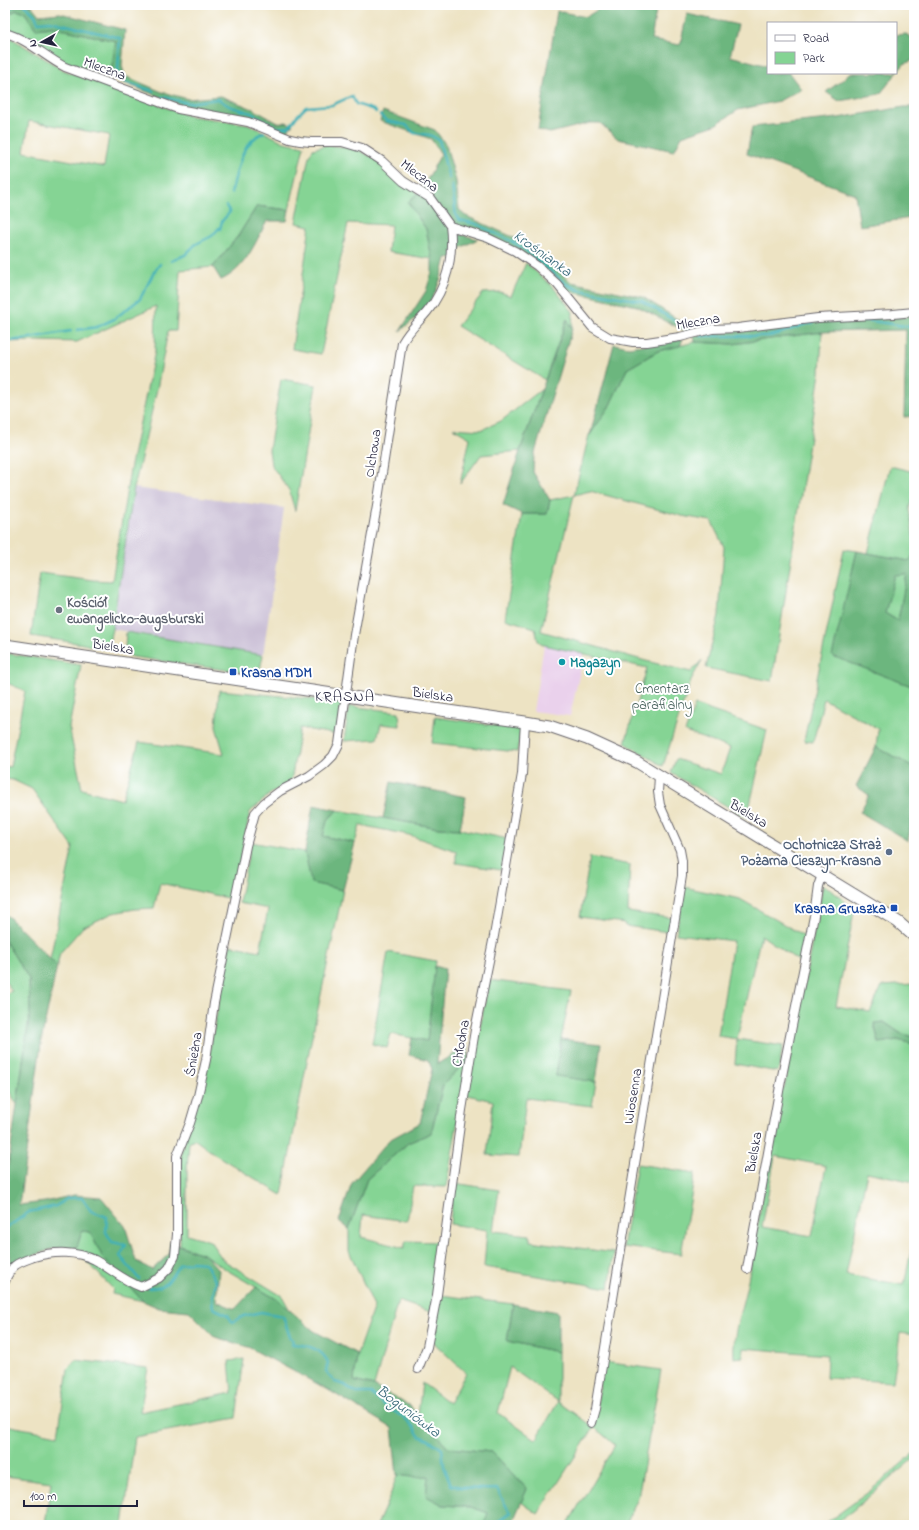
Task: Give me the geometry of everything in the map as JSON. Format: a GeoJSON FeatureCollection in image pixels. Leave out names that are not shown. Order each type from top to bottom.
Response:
{"type":"FeatureCollection","features":[{"type":"Feature","properties":{"kind":"street","name":"Mleczna"},"geometry":{"type":"LineString","coordinates":[[5,33],[26,41],[53,61],[66,67],[178,109],[248,122],[290,139],[311,142],[342,142],[362,148],[382,161],[403,180],[430,198],[450,226],[488,238],[526,259],[547,274],[592,327],[610,338],[622,341],[646,342],[680,337],[712,329],[745,327],[818,318],[914,312]]}},
{"type":"Feature","properties":{"kind":"street","name":"Olchowa"},"geometry":{"type":"LineString","coordinates":[[346,696],[354,635],[377,506],[402,343],[408,332],[430,307],[442,287],[449,267],[451,251],[450,226]]}},
{"type":"Feature","properties":{"kind":"street","name":"Bielska"},"geometry":{"type":"LineString","coordinates":[[5,645],[525,722],[548,726],[587,738],[637,762],[898,922],[914,936]]}},
{"type":"Feature","properties":{"kind":"street","name":"Śnieżna"},"geometry":{"type":"LineString","coordinates":[[5,1281],[10,1270],[18,1263],[47,1253],[80,1255],[95,1260],[131,1284],[141,1287],[159,1278],[169,1268],[175,1256],[177,1234],[177,1156],[190,1123],[203,1075],[214,1003],[246,846],[255,813],[264,803],[280,791],[309,776],[333,756],[339,744],[346,696]]}},
{"type":"Feature","properties":{"kind":"street","name":"Chłodna"},"geometry":{"type":"LineString","coordinates":[[418,1369],[427,1347],[437,1295],[462,1110],[522,774],[525,722]]}},
{"type":"Feature","properties":{"kind":"street","name":"Wiosenna"},"geometry":{"type":"LineString","coordinates":[[590,1423],[595,1409],[682,876],[680,850],[660,805],[658,792],[659,776]]}},
{"type":"Feature","properties":{"kind":"street","name":"Bielska"},"geometry":{"type":"LineString","coordinates":[[747,1269],[780,1086],[814,916],[818,886],[822,875]]}},
{"type":"Feature","properties":{"kind":"shaded area"},"geometry":{"type":"Polygon","coordinates":[[[134,488],[284,508],[263,655],[112,629],[134,488]]]}},
{"type":"Feature","properties":{"kind":"shaded area"},"geometry":{"type":"Polygon","coordinates":[[[544,645],[584,654],[570,716],[533,711],[544,645]]]}},
{"type":"Feature","properties":{"kind":"green space"},"geometry":{"type":"Polygon","coordinates":[[[5,5],[31,5],[39,15],[60,13],[125,30],[122,66],[125,76],[162,92],[188,99],[221,96],[253,109],[278,123],[286,122],[293,125],[286,132],[280,133],[251,118],[186,107],[114,79],[111,71],[116,41],[52,27],[36,29],[25,13],[17,10],[5,16],[5,5]]]}},
{"type":"Feature","properties":{"kind":"green space"},"geometry":{"type":"Polygon","coordinates":[[[605,5],[657,5],[651,40],[680,45],[687,14],[738,25],[730,56],[767,66],[767,74],[790,74],[801,89],[779,101],[738,110],[715,125],[682,136],[674,151],[618,139],[600,123],[590,123],[550,133],[538,130],[557,11],[586,17],[605,5]]]}},
{"type":"Feature","properties":{"kind":"green space"},"geometry":{"type":"Polygon","coordinates":[[[17,10],[25,13],[36,29],[52,27],[116,41],[111,71],[114,79],[60,61],[19,33],[5,30],[5,16],[17,10]]]}},
{"type":"Feature","properties":{"kind":"green space"},"geometry":{"type":"Polygon","coordinates":[[[906,34],[914,39],[914,60],[904,64],[897,73],[897,35],[906,34]]]}},
{"type":"Feature","properties":{"kind":"green space"},"geometry":{"type":"Polygon","coordinates":[[[5,37],[11,38],[63,70],[189,116],[248,124],[284,142],[304,146],[289,210],[257,206],[238,236],[213,267],[180,270],[176,331],[168,331],[157,389],[134,488],[108,648],[102,649],[83,644],[31,636],[40,573],[112,581],[130,470],[155,351],[156,306],[77,342],[5,342],[5,37]],[[29,121],[24,152],[104,167],[109,135],[29,121]]]}},
{"type":"Feature","properties":{"kind":"green space"},"geometry":{"type":"Polygon","coordinates":[[[848,74],[896,74],[880,94],[839,101],[826,92],[848,74]]]}},
{"type":"Feature","properties":{"kind":"green space"},"geometry":{"type":"Polygon","coordinates":[[[904,107],[914,107],[914,217],[860,226],[855,194],[747,154],[752,127],[838,118],[904,107]]]}},
{"type":"Feature","properties":{"kind":"green space"},"geometry":{"type":"Polygon","coordinates":[[[383,111],[435,130],[446,145],[456,181],[459,209],[464,215],[526,243],[571,282],[643,297],[694,330],[685,331],[637,306],[568,291],[548,271],[454,224],[455,233],[478,239],[458,249],[456,257],[446,258],[438,286],[432,299],[418,316],[400,331],[426,291],[432,272],[432,259],[426,229],[408,202],[422,189],[441,154],[431,139],[380,121],[383,111]]]}},
{"type":"Feature","properties":{"kind":"green space"},"geometry":{"type":"Polygon","coordinates":[[[326,145],[354,148],[378,160],[418,193],[408,202],[426,229],[432,259],[388,252],[391,225],[348,223],[321,354],[292,349],[310,226],[296,223],[309,156],[313,149],[326,145]]]}},
{"type":"Feature","properties":{"kind":"green space"},"geometry":{"type":"Polygon","coordinates":[[[257,206],[289,210],[287,221],[267,221],[254,247],[243,263],[237,270],[221,280],[213,267],[238,236],[257,206]]]}},
{"type":"Feature","properties":{"kind":"green space"},"geometry":{"type":"Polygon","coordinates":[[[526,263],[553,287],[573,312],[572,329],[567,319],[545,380],[457,326],[483,293],[500,292],[511,296],[526,263]]]}},
{"type":"Feature","properties":{"kind":"green space"},"geometry":{"type":"Polygon","coordinates":[[[914,315],[914,416],[904,417],[906,330],[822,332],[733,344],[695,342],[694,335],[855,318],[905,317],[914,315]]]}},
{"type":"Feature","properties":{"kind":"green space"},"geometry":{"type":"Polygon","coordinates":[[[567,319],[572,329],[534,456],[533,472],[550,500],[547,514],[522,514],[503,505],[520,451],[567,319]]]}},
{"type":"Feature","properties":{"kind":"green space"},"geometry":{"type":"Polygon","coordinates":[[[822,332],[820,373],[772,681],[706,668],[719,615],[724,547],[711,521],[682,516],[590,491],[574,495],[589,435],[609,407],[627,369],[658,351],[695,342],[733,344],[822,332]]]}},
{"type":"Feature","properties":{"kind":"green space"},"geometry":{"type":"Polygon","coordinates":[[[683,339],[680,346],[658,351],[627,369],[609,407],[590,435],[614,344],[629,347],[683,339]]]}},
{"type":"Feature","properties":{"kind":"green space"},"geometry":{"type":"Polygon","coordinates":[[[281,379],[316,385],[295,511],[289,490],[271,465],[269,450],[281,379]]]}},
{"type":"Feature","properties":{"kind":"green space"},"geometry":{"type":"Polygon","coordinates":[[[542,389],[520,451],[481,455],[460,484],[470,438],[453,428],[481,430],[501,421],[542,389]]]}},
{"type":"Feature","properties":{"kind":"green space"},"geometry":{"type":"Polygon","coordinates":[[[890,466],[914,472],[914,493],[909,509],[914,541],[914,554],[909,561],[868,553],[890,466]]]}},
{"type":"Feature","properties":{"kind":"green space","name":"Cmentarz parafialny"},"geometry":{"type":"Polygon","coordinates":[[[574,495],[541,631],[646,661],[691,672],[702,660],[691,680],[663,766],[625,743],[647,668],[544,645],[538,641],[535,628],[505,619],[522,514],[547,514],[550,500],[574,495]]]}},
{"type":"Feature","properties":{"kind":"green space"},"geometry":{"type":"Polygon","coordinates":[[[844,549],[857,551],[833,656],[914,687],[914,767],[876,747],[878,729],[824,699],[813,742],[804,741],[844,549]]]}},
{"type":"Feature","properties":{"kind":"green space"},"geometry":{"type":"Polygon","coordinates":[[[857,551],[909,561],[914,554],[914,687],[832,656],[857,551]],[[907,574],[895,575],[885,613],[898,621],[907,574]]]}},
{"type":"Feature","properties":{"kind":"green space"},"geometry":{"type":"Polygon","coordinates":[[[895,574],[907,574],[898,621],[885,613],[895,574]]]}},
{"type":"Feature","properties":{"kind":"green space"},"geometry":{"type":"Polygon","coordinates":[[[126,632],[263,655],[260,670],[255,674],[133,657],[128,655],[125,649],[126,632]]]}},
{"type":"Feature","properties":{"kind":"green space"},"geometry":{"type":"Polygon","coordinates":[[[5,653],[81,665],[69,727],[82,789],[122,800],[139,742],[224,754],[216,727],[219,690],[343,702],[338,735],[300,728],[291,782],[270,794],[250,812],[232,899],[160,883],[154,908],[135,909],[113,913],[83,927],[60,953],[57,966],[50,959],[73,847],[32,789],[13,780],[5,779],[5,766],[10,767],[25,691],[5,682],[5,653]]]}},
{"type":"Feature","properties":{"kind":"green space"},"geometry":{"type":"Polygon","coordinates":[[[695,705],[767,730],[747,818],[671,773],[676,759],[721,774],[730,748],[685,732],[695,705]]]}},
{"type":"Feature","properties":{"kind":"green space"},"geometry":{"type":"Polygon","coordinates":[[[349,706],[399,712],[400,726],[381,724],[377,739],[344,741],[349,706]]]}},
{"type":"Feature","properties":{"kind":"green space"},"geometry":{"type":"Polygon","coordinates":[[[435,717],[521,729],[517,752],[432,743],[435,717]]]}},
{"type":"Feature","properties":{"kind":"green space"},"geometry":{"type":"Polygon","coordinates":[[[876,747],[914,767],[914,807],[908,841],[860,812],[869,795],[856,786],[876,747]]]}},
{"type":"Feature","properties":{"kind":"green space"},"geometry":{"type":"Polygon","coordinates":[[[391,782],[466,797],[460,829],[439,828],[383,818],[391,782]]]}},
{"type":"Feature","properties":{"kind":"green space"},"geometry":{"type":"Polygon","coordinates":[[[313,805],[337,810],[327,821],[323,836],[355,843],[343,890],[311,883],[305,852],[313,805]]]}},
{"type":"Feature","properties":{"kind":"green space"},"geometry":{"type":"Polygon","coordinates":[[[337,810],[439,828],[460,829],[508,839],[501,870],[456,863],[456,851],[409,835],[360,825],[355,843],[323,836],[327,821],[337,810]]]}},
{"type":"Feature","properties":{"kind":"green space"},"geometry":{"type":"Polygon","coordinates":[[[251,842],[305,852],[312,883],[343,890],[308,1056],[282,1195],[216,1155],[194,1139],[189,1142],[187,1170],[187,1234],[210,1241],[223,1260],[282,1296],[291,1312],[278,1300],[225,1269],[205,1255],[180,1245],[181,1153],[209,1054],[230,945],[260,951],[268,909],[239,903],[251,842]]]}},
{"type":"Feature","properties":{"kind":"green space"},"geometry":{"type":"Polygon","coordinates":[[[590,857],[630,865],[628,912],[672,918],[668,932],[625,926],[624,923],[580,917],[590,857]]]}},
{"type":"Feature","properties":{"kind":"green space"},"geometry":{"type":"Polygon","coordinates":[[[823,885],[842,898],[854,912],[836,1006],[870,1012],[882,986],[914,984],[914,1037],[900,1033],[884,1022],[874,1024],[879,1043],[897,1040],[914,1044],[914,1182],[867,1172],[846,1275],[904,1285],[914,1236],[914,1335],[900,1333],[893,1382],[826,1378],[827,1355],[743,1348],[743,1357],[734,1358],[736,1329],[748,1280],[781,1090],[784,1089],[823,885]],[[775,1156],[762,1227],[812,1236],[826,1166],[775,1156]]]}},
{"type":"Feature","properties":{"kind":"green space"},"geometry":{"type":"Polygon","coordinates":[[[684,887],[740,899],[806,937],[800,962],[761,935],[737,1039],[718,1036],[733,941],[676,934],[684,887]]]}},
{"type":"Feature","properties":{"kind":"green space"},"geometry":{"type":"Polygon","coordinates":[[[5,913],[57,966],[42,1037],[19,1205],[45,1202],[74,1195],[101,1197],[125,1226],[136,1261],[152,1270],[169,1254],[170,1242],[205,1255],[219,1270],[216,1301],[235,1309],[256,1287],[278,1300],[314,1331],[357,1354],[354,1381],[374,1386],[410,1406],[449,1448],[492,1452],[527,1489],[514,1519],[517,1525],[483,1525],[488,1513],[471,1507],[443,1505],[426,1496],[428,1476],[413,1477],[397,1475],[392,1428],[325,1388],[248,1347],[215,1337],[189,1311],[159,1308],[143,1301],[103,1258],[90,1232],[82,1231],[76,1250],[52,1249],[10,1264],[7,1239],[5,1242],[5,1177],[9,1161],[30,1012],[29,979],[5,941],[5,913]]]}},
{"type":"Feature","properties":{"kind":"green space"},"geometry":{"type":"Polygon","coordinates":[[[5,941],[29,979],[30,1012],[17,1104],[5,1084],[5,994],[12,991],[5,981],[5,941]]]}},
{"type":"Feature","properties":{"kind":"green space"},"geometry":{"type":"Polygon","coordinates":[[[388,952],[436,961],[427,1041],[391,1034],[387,1048],[372,1044],[388,952]]]}},
{"type":"Feature","properties":{"kind":"green space"},"geometry":{"type":"Polygon","coordinates":[[[435,966],[445,969],[437,1064],[468,1046],[469,1058],[443,1085],[431,1133],[408,1143],[367,1179],[349,1229],[339,1221],[352,1183],[389,1140],[420,1123],[432,1069],[428,1060],[409,1055],[412,1038],[427,1041],[435,966]]]}},
{"type":"Feature","properties":{"kind":"green space"},"geometry":{"type":"Polygon","coordinates":[[[489,980],[571,991],[561,1039],[556,1075],[596,1082],[592,1106],[526,1098],[519,1157],[487,1155],[493,1101],[467,1095],[489,980]]]}},
{"type":"Feature","properties":{"kind":"green space"},"geometry":{"type":"Polygon","coordinates":[[[884,1022],[900,1033],[914,1037],[914,1044],[897,1040],[879,1043],[874,1023],[884,1022]]]}},
{"type":"Feature","properties":{"kind":"green space"},"geometry":{"type":"Polygon","coordinates":[[[561,1039],[601,1044],[596,1082],[556,1076],[561,1039]]]}},
{"type":"Feature","properties":{"kind":"green space"},"geometry":{"type":"Polygon","coordinates":[[[737,1039],[783,1046],[778,1072],[735,1064],[737,1039]]]}},
{"type":"Feature","properties":{"kind":"green space"},"geometry":{"type":"Polygon","coordinates":[[[469,1058],[446,1187],[413,1186],[407,1221],[363,1215],[361,1237],[404,1248],[406,1241],[440,1242],[431,1312],[398,1301],[374,1386],[354,1381],[357,1354],[374,1306],[349,1251],[349,1229],[367,1179],[408,1143],[431,1133],[443,1085],[469,1058]]]}},
{"type":"Feature","properties":{"kind":"green space"},"geometry":{"type":"Polygon","coordinates":[[[637,1164],[695,1173],[681,1254],[623,1247],[637,1164]]]}},
{"type":"Feature","properties":{"kind":"green space"},"geometry":{"type":"Polygon","coordinates":[[[454,1183],[499,1190],[493,1231],[530,1235],[530,1241],[614,1253],[609,1288],[484,1267],[487,1230],[450,1224],[454,1183]]]}},
{"type":"Feature","properties":{"kind":"green space"},"geometry":{"type":"Polygon","coordinates":[[[82,1231],[90,1232],[103,1258],[143,1301],[112,1294],[113,1289],[76,1250],[82,1231]]]}},
{"type":"Feature","properties":{"kind":"green space"},"geometry":{"type":"Polygon","coordinates":[[[440,1295],[513,1304],[507,1341],[558,1352],[558,1402],[593,1427],[604,1362],[661,1370],[638,1498],[626,1525],[567,1525],[615,1445],[594,1427],[538,1514],[521,1502],[527,1489],[492,1452],[449,1448],[418,1415],[422,1383],[449,1403],[466,1373],[432,1341],[440,1295]],[[510,1367],[498,1413],[536,1440],[558,1402],[510,1367]]]}},
{"type":"Feature","properties":{"kind":"green space"},"geometry":{"type":"Polygon","coordinates":[[[513,1304],[558,1312],[558,1352],[507,1341],[513,1304]]]}},
{"type":"Feature","properties":{"kind":"green space"},"geometry":{"type":"Polygon","coordinates":[[[244,1359],[236,1418],[135,1437],[123,1525],[45,1525],[51,1482],[5,1476],[5,1425],[58,1435],[68,1369],[75,1360],[148,1368],[140,1412],[232,1393],[229,1361],[244,1359]]]}},
{"type":"Feature","properties":{"kind":"green space"},"geometry":{"type":"Polygon","coordinates":[[[914,1453],[914,1458],[852,1511],[833,1525],[823,1525],[870,1491],[914,1453]]]}},
{"type":"Feature","properties":{"kind":"green space"},"geometry":{"type":"Polygon","coordinates":[[[397,1475],[413,1477],[428,1476],[443,1505],[471,1507],[489,1513],[483,1525],[377,1525],[390,1496],[397,1475]]]}},
{"type":"Feature","properties":{"kind":"waterway","name":"Krośnianka"},"geometry":{"type":"LineString","coordinates":[[5,9],[16,5]]}},
{"type":"Feature","properties":{"kind":"waterway","name":"Krośnianka"},"geometry":{"type":"LineString","coordinates":[[25,5],[35,15],[38,22],[50,21],[120,38],[118,68],[119,78],[127,83],[153,91]]}},
{"type":"Feature","properties":{"kind":"waterway","name":"Krośnianka"},"geometry":{"type":"LineString","coordinates":[[162,97],[188,103],[218,99],[229,106],[251,113],[277,128],[289,127],[306,107],[332,105],[352,96],[356,104],[376,112]]}},
{"type":"Feature","properties":{"kind":"waterway","name":"Krośnianka"},"geometry":{"type":"LineString","coordinates":[[380,115],[387,121],[406,125],[414,133],[430,135],[439,140],[449,178]]}},
{"type":"Feature","properties":{"kind":"waterway"},"geometry":{"type":"LineString","coordinates":[[231,193],[238,166],[245,150],[256,137],[264,132]]}},
{"type":"Feature","properties":{"kind":"waterway","name":"Krośnianka"},"geometry":{"type":"LineString","coordinates":[[452,185],[456,216],[460,220],[476,224],[511,241],[524,249],[566,284],[579,290],[642,301],[692,331]]}},
{"type":"Feature","properties":{"kind":"waterway"},"geometry":{"type":"LineString","coordinates":[[171,261],[185,255],[196,244],[212,236],[219,228],[220,229],[222,221],[230,212],[226,206]]}},
{"type":"Feature","properties":{"kind":"waterway"},"geometry":{"type":"LineString","coordinates":[[77,330],[97,327],[114,319],[140,299],[154,272],[160,264]]}},
{"type":"Feature","properties":{"kind":"waterway","name":"Krośnianka"},"geometry":{"type":"LineString","coordinates":[[838,321],[865,320],[911,327]]}},
{"type":"Feature","properties":{"kind":"waterway","name":"Krośnianka"},"geometry":{"type":"LineString","coordinates":[[700,336],[768,336],[813,323]]}},
{"type":"Feature","properties":{"kind":"waterway"},"geometry":{"type":"LineString","coordinates":[[5,342],[71,331]]}},
{"type":"Feature","properties":{"kind":"waterway","name":"Boguniówka"},"geometry":{"type":"LineString","coordinates":[[5,1229],[29,1212],[56,1206],[68,1198],[82,1198],[91,1211],[107,1217],[106,1232],[112,1242],[126,1245],[120,1256],[139,1279]]}},
{"type":"Feature","properties":{"kind":"waterway","name":"Boguniówka"},"geometry":{"type":"LineString","coordinates":[[149,1288],[156,1288],[165,1284],[180,1264],[193,1262],[205,1263],[216,1282],[212,1299],[213,1308],[228,1315],[232,1322],[244,1316],[261,1312],[283,1316],[290,1337],[293,1340],[292,1344],[308,1346],[322,1353],[328,1362],[326,1371],[335,1382],[345,1385],[356,1393],[371,1393],[383,1404],[408,1421],[419,1436],[429,1440],[442,1449],[444,1466],[451,1485],[474,1489],[497,1489],[510,1513],[499,1521],[500,1525]]}},
{"type":"Feature","properties":{"kind":"place","name":"Kościół ewangelicko-augsburski"},"geometry":{"type":"Point","coordinates":[59,610]}},
{"type":"Feature","properties":{"kind":"place","name":"Magazyn"},"geometry":{"type":"Point","coordinates":[562,662]}},
{"type":"Feature","properties":{"kind":"place","name":"Krasna MDM"},"geometry":{"type":"Point","coordinates":[233,672]}},
{"type":"Feature","properties":{"kind":"place","name":"Ochotnicza Straż Pożarna Cieszyn-Krasna"},"geometry":{"type":"Point","coordinates":[889,852]}},
{"type":"Feature","properties":{"kind":"place","name":"Krasna Gruszka"},"geometry":{"type":"Point","coordinates":[894,908]}},
{"type":"Feature","properties":{"kind":"district","name":"KRASNA"},"geometry":{"type":"Point","coordinates":[345,696]}}]}
